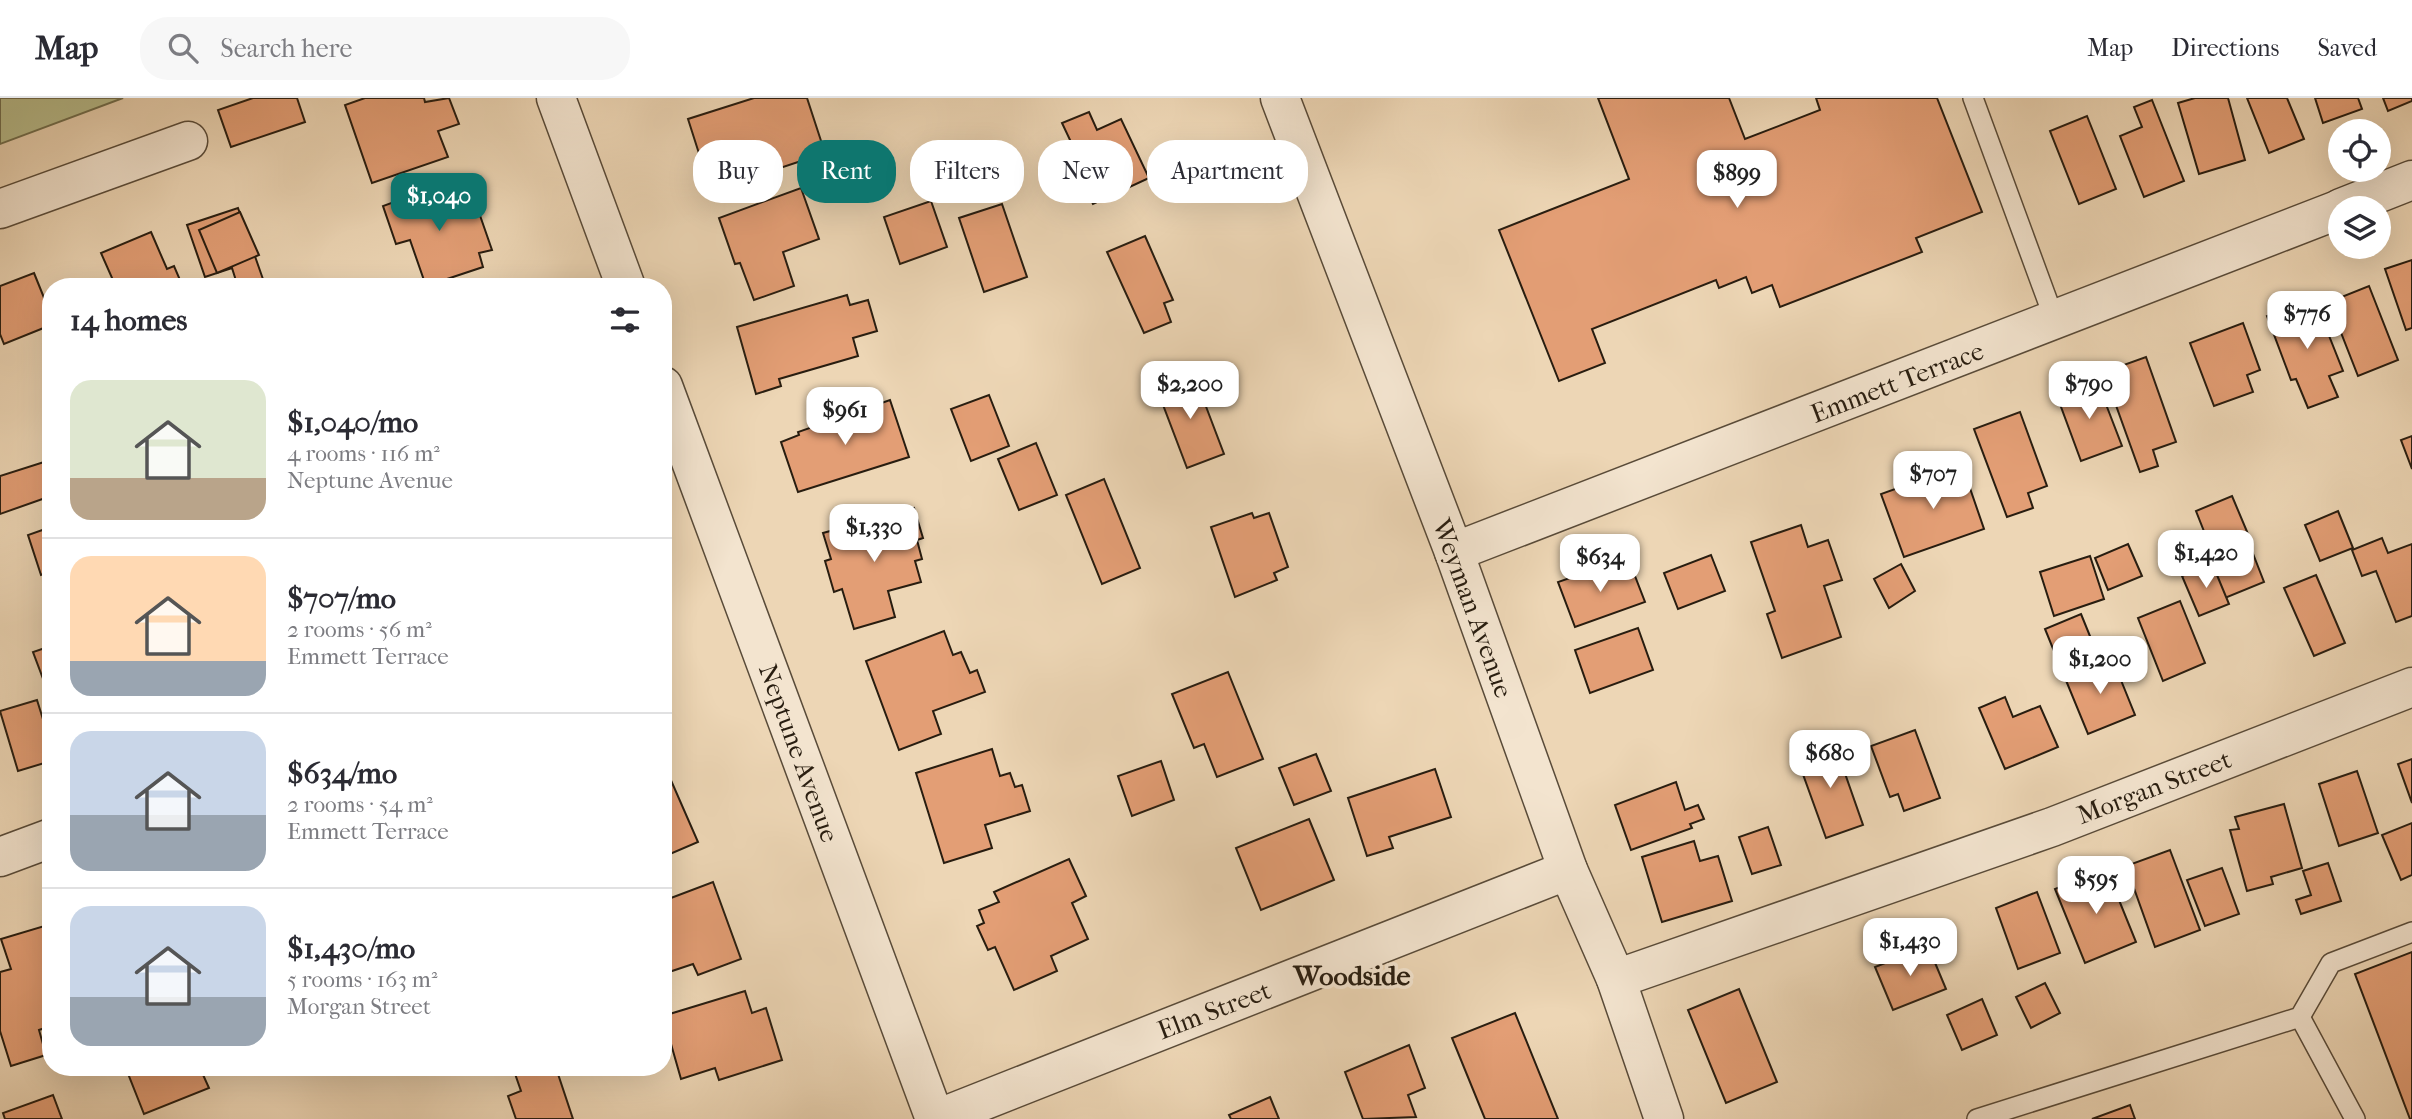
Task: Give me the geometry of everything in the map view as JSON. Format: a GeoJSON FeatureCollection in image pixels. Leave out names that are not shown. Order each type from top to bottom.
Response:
{"type":"FeatureCollection","features":[{"type":"Feature","properties":{"kind":"street"},"geometry":{"type":"LineString","coordinates":[[556,98],[623,278]]}},
{"type":"Feature","properties":{"kind":"street","name":"Weyman Avenue"},"geometry":{"type":"LineString","coordinates":[[1280,98],[1454,552],[1568,870],[1615,979],[1664,1119]]}},
{"type":"Feature","properties":{"kind":"street"},"geometry":{"type":"LineString","coordinates":[[0,209],[188,141]]}},
{"type":"Feature","properties":{"kind":"street","name":"Emmett Terrace"},"geometry":{"type":"LineString","coordinates":[[2372,196],[2412,180]]}},
{"type":"Feature","properties":{"kind":"street","name":"Emmett Terrace"},"geometry":{"type":"LineString","coordinates":[[1454,552],[2328,214]]}},
{"type":"Feature","properties":{"kind":"street","name":"Neptune Avenue"},"geometry":{"type":"LineString","coordinates":[[672,410],[936,1119]]}},
{"type":"Feature","properties":{"kind":"street","name":"Morgan Street"},"geometry":{"type":"LineString","coordinates":[[1615,979],[2052,827],[2412,687]]}},
{"type":"Feature","properties":{"kind":"street"},"geometry":{"type":"LineString","coordinates":[[0,857],[42,841]]}},
{"type":"Feature","properties":{"kind":"street","name":"Elm Street"},"geometry":{"type":"LineString","coordinates":[[936,1119],[1568,870]]}},
{"type":"Feature","properties":{"kind":"lane"},"geometry":{"type":"LineString","coordinates":[[1973,98],[2055,321]]}},
{"type":"Feature","properties":{"kind":"lane"},"geometry":{"type":"LineString","coordinates":[[1977,1119],[2300,1017],[2331,963],[2412,932]]}},
{"type":"Feature","properties":{"kind":"lane"},"geometry":{"type":"LineString","coordinates":[[2300,1017],[2355,1119]]}},
{"type":"Feature","properties":{"kind":"green space"},"geometry":{"type":"Polygon","coordinates":[[[0,98],[123,98],[0,144],[0,98]]]}},
{"type":"Feature","properties":{"kind":"building"},"geometry":{"type":"Polygon","coordinates":[[[253,98],[297,98],[305,122],[231,147],[218,110],[253,98]]]}},
{"type":"Feature","properties":{"kind":"building"},"geometry":{"type":"Polygon","coordinates":[[[365,98],[424,98],[425,102],[449,98],[459,124],[438,131],[448,157],[372,183],[345,105],[365,98]]]}},
{"type":"Feature","properties":{"kind":"building"},"geometry":{"type":"Polygon","coordinates":[[[754,98],[807,98],[821,140],[797,140],[797,162],[783,167],[783,140],[695,140],[688,119],[754,98]]]}},
{"type":"Feature","properties":{"kind":"building"},"geometry":{"type":"Polygon","coordinates":[[[1598,98],[1729,98],[1745,139],[1820,110],[1816,98],[1937,98],[1982,212],[1916,238],[1922,252],[1780,307],[1772,285],[1752,293],[1746,277],[1719,288],[1716,280],[1592,329],[1605,363],[1559,381],[1499,230],[1629,179],[1598,98]]]}},
{"type":"Feature","properties":{"kind":"building"},"geometry":{"type":"Polygon","coordinates":[[[2195,98],[2228,98],[2245,160],[2199,174],[2178,103],[2195,98]]]}},
{"type":"Feature","properties":{"kind":"building"},"geometry":{"type":"Polygon","coordinates":[[[2247,98],[2287,98],[2304,139],[2269,153],[2247,98]]]}},
{"type":"Feature","properties":{"kind":"building"},"geometry":{"type":"Polygon","coordinates":[[[2315,98],[2358,98],[2362,109],[2323,123],[2315,98]]]}},
{"type":"Feature","properties":{"kind":"building"},"geometry":{"type":"Polygon","coordinates":[[[2383,98],[2412,98],[2412,101],[2388,111],[2383,98]]]}},
{"type":"Feature","properties":{"kind":"building"},"geometry":{"type":"Polygon","coordinates":[[[2152,100],[2184,181],[2144,197],[2120,136],[2142,127],[2134,107],[2152,100]]]}},
{"type":"Feature","properties":{"kind":"building"},"geometry":{"type":"Polygon","coordinates":[[[1089,112],[1097,130],[1121,119],[1131,140],[1070,140],[1062,123],[1089,112]]]}},
{"type":"Feature","properties":{"kind":"building"},"geometry":{"type":"Polygon","coordinates":[[[2087,116],[2116,189],[2079,204],[2050,131],[2087,116]]]}},
{"type":"Feature","properties":{"kind":"building"},"geometry":{"type":"Polygon","coordinates":[[[1133,144],[1147,174],[1147,179],[1133,185],[1133,144]]]}},
{"type":"Feature","properties":{"kind":"building"},"geometry":{"type":"Polygon","coordinates":[[[446,183],[455,211],[476,204],[492,250],[479,253],[483,267],[450,278],[423,278],[410,240],[396,244],[383,206],[446,183]]]}},
{"type":"Feature","properties":{"kind":"building"},"geometry":{"type":"Polygon","coordinates":[[[797,189],[797,203],[806,203],[819,239],[783,252],[794,286],[754,300],[740,263],[735,264],[719,218],[760,203],[783,203],[783,195],[797,189]]]}},
{"type":"Feature","properties":{"kind":"building"},"geometry":{"type":"Polygon","coordinates":[[[932,203],[947,247],[900,264],[884,217],[932,203]]]}},
{"type":"Feature","properties":{"kind":"building"},"geometry":{"type":"Polygon","coordinates":[[[1002,204],[1027,277],[984,292],[959,218],[1002,204]]]}},
{"type":"Feature","properties":{"kind":"building"},"geometry":{"type":"Polygon","coordinates":[[[238,208],[263,278],[235,278],[232,268],[205,277],[187,225],[238,208]]]}},
{"type":"Feature","properties":{"kind":"building"},"geometry":{"type":"Polygon","coordinates":[[[240,212],[259,255],[217,273],[199,230],[240,212]]]}},
{"type":"Feature","properties":{"kind":"building"},"geometry":{"type":"Polygon","coordinates":[[[151,232],[167,269],[174,266],[179,278],[112,278],[101,253],[151,232]]]}},
{"type":"Feature","properties":{"kind":"building"},"geometry":{"type":"Polygon","coordinates":[[[1145,236],[1173,300],[1164,303],[1171,322],[1144,333],[1107,252],[1145,236]]]}},
{"type":"Feature","properties":{"kind":"building"},"geometry":{"type":"Polygon","coordinates":[[[2412,260],[2412,328],[2406,330],[2385,269],[2412,260]]]}},
{"type":"Feature","properties":{"kind":"building"},"geometry":{"type":"Polygon","coordinates":[[[34,273],[42,293],[42,329],[4,344],[0,334],[0,286],[34,273]]]}},
{"type":"Feature","properties":{"kind":"building"},"geometry":{"type":"Polygon","coordinates":[[[2369,286],[2398,360],[2358,376],[2329,302],[2369,286]]]}},
{"type":"Feature","properties":{"kind":"building"},"geometry":{"type":"Polygon","coordinates":[[[847,295],[850,305],[868,300],[877,331],[853,338],[858,356],[779,379],[781,386],[756,394],[737,327],[847,295]]]}},
{"type":"Feature","properties":{"kind":"building"},"geometry":{"type":"Polygon","coordinates":[[[2314,298],[2343,371],[2329,376],[2338,397],[2308,408],[2296,379],[2291,380],[2267,316],[2314,298]]]}},
{"type":"Feature","properties":{"kind":"building"},"geometry":{"type":"Polygon","coordinates":[[[2243,323],[2260,370],[2247,375],[2253,392],[2214,406],[2190,343],[2243,323]]]}},
{"type":"Feature","properties":{"kind":"building"},"geometry":{"type":"Polygon","coordinates":[[[2146,357],[2176,442],[2153,450],[2158,466],[2140,472],[2104,372],[2146,357]]]}},
{"type":"Feature","properties":{"kind":"building"},"geometry":{"type":"Polygon","coordinates":[[[1194,375],[1224,454],[1187,468],[1157,389],[1194,375]]]}},
{"type":"Feature","properties":{"kind":"building"},"geometry":{"type":"Polygon","coordinates":[[[2097,381],[2122,446],[2081,461],[2057,396],[2097,381]]]}},
{"type":"Feature","properties":{"kind":"building"},"geometry":{"type":"Polygon","coordinates":[[[989,395],[1009,446],[971,461],[951,409],[989,395]]]}},
{"type":"Feature","properties":{"kind":"building"},"geometry":{"type":"Polygon","coordinates":[[[890,400],[909,457],[798,492],[781,442],[799,435],[798,432],[890,400]]]}},
{"type":"Feature","properties":{"kind":"building"},"geometry":{"type":"Polygon","coordinates":[[[2020,412],[2047,486],[2028,493],[2033,508],[2007,517],[1974,429],[2020,412]]]}},
{"type":"Feature","properties":{"kind":"building"},"geometry":{"type":"Polygon","coordinates":[[[2412,436],[2412,469],[2401,440],[2412,436]]]}},
{"type":"Feature","properties":{"kind":"building"},"geometry":{"type":"Polygon","coordinates":[[[1036,443],[1057,495],[1019,510],[998,459],[1036,443]]]}},
{"type":"Feature","properties":{"kind":"building"},"geometry":{"type":"Polygon","coordinates":[[[42,463],[42,499],[0,514],[0,476],[42,463]]]}},
{"type":"Feature","properties":{"kind":"building"},"geometry":{"type":"Polygon","coordinates":[[[1962,465],[1984,529],[1904,557],[1881,494],[1962,465]]]}},
{"type":"Feature","properties":{"kind":"building"},"geometry":{"type":"Polygon","coordinates":[[[1104,479],[1140,568],[1102,584],[1066,495],[1104,479]]]}},
{"type":"Feature","properties":{"kind":"building"},"geometry":{"type":"Polygon","coordinates":[[[2232,496],[2248,534],[2211,549],[2196,511],[2232,496]]]}},
{"type":"Feature","properties":{"kind":"building"},"geometry":{"type":"Polygon","coordinates":[[[914,508],[923,538],[917,540],[922,559],[915,561],[921,582],[888,591],[895,617],[854,629],[842,589],[834,592],[825,561],[831,559],[823,533],[914,508]]]}},
{"type":"Feature","properties":{"kind":"building"},"geometry":{"type":"Polygon","coordinates":[[[2338,511],[2353,548],[2320,561],[2305,525],[2338,511]]]}},
{"type":"Feature","properties":{"kind":"building"},"geometry":{"type":"Polygon","coordinates":[[[1252,513],[1254,518],[1269,513],[1288,567],[1274,573],[1277,580],[1235,597],[1211,527],[1252,513]]]}},
{"type":"Feature","properties":{"kind":"building"},"geometry":{"type":"Polygon","coordinates":[[[1801,525],[1808,547],[1828,540],[1842,580],[1824,586],[1841,637],[1782,658],[1767,614],[1775,611],[1751,542],[1801,525]]]}},
{"type":"Feature","properties":{"kind":"building"},"geometry":{"type":"Polygon","coordinates":[[[42,530],[41,575],[28,535],[42,530]]]}},
{"type":"Feature","properties":{"kind":"building"},"geometry":{"type":"Polygon","coordinates":[[[2382,538],[2388,553],[2412,544],[2412,616],[2396,622],[2376,571],[2362,576],[2352,550],[2382,538]]]}},
{"type":"Feature","properties":{"kind":"building"},"geometry":{"type":"Polygon","coordinates":[[[2128,544],[2142,576],[2108,590],[2095,558],[2128,544]]]}},
{"type":"Feature","properties":{"kind":"building"},"geometry":{"type":"Polygon","coordinates":[[[2250,546],[2264,582],[2198,609],[2184,573],[2250,546]]]}},
{"type":"Feature","properties":{"kind":"building"},"geometry":{"type":"Polygon","coordinates":[[[1711,555],[1725,591],[1678,609],[1664,573],[1711,555]]]}},
{"type":"Feature","properties":{"kind":"building"},"geometry":{"type":"Polygon","coordinates":[[[2090,556],[2104,599],[2054,616],[2040,572],[2090,556]]]}},
{"type":"Feature","properties":{"kind":"building"},"geometry":{"type":"Polygon","coordinates":[[[1616,562],[1621,575],[1633,571],[1645,602],[1575,627],[1558,582],[1616,562]]]}},
{"type":"Feature","properties":{"kind":"building"},"geometry":{"type":"Polygon","coordinates":[[[2212,563],[2229,604],[2199,616],[2182,576],[2212,563]]]}},
{"type":"Feature","properties":{"kind":"building"},"geometry":{"type":"Polygon","coordinates":[[[1901,564],[1915,591],[1889,608],[1874,579],[1901,564]]]}},
{"type":"Feature","properties":{"kind":"building"},"geometry":{"type":"Polygon","coordinates":[[[2316,575],[2345,643],[2314,656],[2284,588],[2316,575]]]}},
{"type":"Feature","properties":{"kind":"building"},"geometry":{"type":"Polygon","coordinates":[[[2180,601],[2205,663],[2163,681],[2138,618],[2180,601]]]}},
{"type":"Feature","properties":{"kind":"building"},"geometry":{"type":"Polygon","coordinates":[[[2081,614],[2094,646],[2058,661],[2045,629],[2081,614]]]}},
{"type":"Feature","properties":{"kind":"building"},"geometry":{"type":"Polygon","coordinates":[[[1638,628],[1653,670],[1590,693],[1575,650],[1638,628]]]}},
{"type":"Feature","properties":{"kind":"building"},"geometry":{"type":"Polygon","coordinates":[[[944,631],[953,655],[961,652],[970,673],[977,670],[985,692],[933,711],[941,734],[899,750],[866,661],[944,631]]]}},
{"type":"Feature","properties":{"kind":"building"},"geometry":{"type":"Polygon","coordinates":[[[42,649],[42,676],[33,652],[42,649]]]}},
{"type":"Feature","properties":{"kind":"building"},"geometry":{"type":"Polygon","coordinates":[[[2112,658],[2135,715],[2088,734],[2065,678],[2112,658]]]}},
{"type":"Feature","properties":{"kind":"building"},"geometry":{"type":"Polygon","coordinates":[[[1228,672],[1263,759],[1217,777],[1204,744],[1194,748],[1172,694],[1228,672]]]}},
{"type":"Feature","properties":{"kind":"building"},"geometry":{"type":"Polygon","coordinates":[[[2005,697],[2013,717],[2040,706],[2058,747],[2005,769],[1979,708],[2005,697]]]}},
{"type":"Feature","properties":{"kind":"building"},"geometry":{"type":"Polygon","coordinates":[[[37,700],[42,716],[42,764],[18,771],[0,711],[37,700]]]}},
{"type":"Feature","properties":{"kind":"building"},"geometry":{"type":"Polygon","coordinates":[[[1915,730],[1940,798],[1904,811],[1898,794],[1890,797],[1871,746],[1915,730]]]}},
{"type":"Feature","properties":{"kind":"building"},"geometry":{"type":"Polygon","coordinates":[[[1834,742],[1863,825],[1826,838],[1796,755],[1834,742]]]}},
{"type":"Feature","properties":{"kind":"building"},"geometry":{"type":"Polygon","coordinates":[[[992,749],[1000,776],[1010,773],[1015,787],[1022,785],[1030,811],[985,825],[992,848],[944,863],[916,773],[992,749]]]}},
{"type":"Feature","properties":{"kind":"building"},"geometry":{"type":"Polygon","coordinates":[[[1316,754],[1331,791],[1294,805],[1279,768],[1316,754]]]}},
{"type":"Feature","properties":{"kind":"building"},"geometry":{"type":"Polygon","coordinates":[[[2412,759],[2412,803],[2398,764],[2412,759]]]}},
{"type":"Feature","properties":{"kind":"building"},"geometry":{"type":"Polygon","coordinates":[[[1161,761],[1174,800],[1132,816],[1118,776],[1161,761]]]}},
{"type":"Feature","properties":{"kind":"building"},"geometry":{"type":"Polygon","coordinates":[[[1435,769],[1451,817],[1389,837],[1393,848],[1367,856],[1348,798],[1435,769]]]}},
{"type":"Feature","properties":{"kind":"building"},"geometry":{"type":"Polygon","coordinates":[[[2357,771],[2378,833],[2339,846],[2319,784],[2357,771]]]}},
{"type":"Feature","properties":{"kind":"building"},"geometry":{"type":"Polygon","coordinates":[[[1676,782],[1685,810],[1698,805],[1704,819],[1690,824],[1692,828],[1631,850],[1615,805],[1676,782]]]}},
{"type":"Feature","properties":{"kind":"building"},"geometry":{"type":"Polygon","coordinates":[[[672,783],[698,842],[672,853],[672,783]]]}},
{"type":"Feature","properties":{"kind":"building"},"geometry":{"type":"Polygon","coordinates":[[[2284,804],[2302,868],[2271,877],[2273,884],[2247,891],[2230,830],[2239,829],[2235,817],[2284,804]]]}},
{"type":"Feature","properties":{"kind":"building"},"geometry":{"type":"Polygon","coordinates":[[[1309,819],[1334,880],[1261,910],[1236,848],[1309,819]]]}},
{"type":"Feature","properties":{"kind":"building"},"geometry":{"type":"Polygon","coordinates":[[[2412,823],[2412,875],[2401,880],[2382,835],[2412,823]]]}},
{"type":"Feature","properties":{"kind":"building"},"geometry":{"type":"Polygon","coordinates":[[[1768,827],[1781,865],[1752,874],[1739,837],[1768,827]]]}},
{"type":"Feature","properties":{"kind":"building"},"geometry":{"type":"Polygon","coordinates":[[[1694,841],[1700,861],[1718,856],[1732,901],[1662,922],[1642,857],[1694,841]]]}},
{"type":"Feature","properties":{"kind":"building"},"geometry":{"type":"Polygon","coordinates":[[[2170,850],[2200,930],[2155,947],[2126,866],[2170,850]]]}},
{"type":"Feature","properties":{"kind":"building"},"geometry":{"type":"Polygon","coordinates":[[[1069,859],[1086,896],[1072,903],[1088,939],[1051,956],[1057,971],[1014,990],[995,947],[988,950],[977,926],[984,923],[979,910],[999,902],[994,892],[1069,859]]]}},
{"type":"Feature","properties":{"kind":"building"},"geometry":{"type":"Polygon","coordinates":[[[2328,863],[2341,901],[2301,914],[2296,900],[2311,895],[2303,871],[2328,863]]]}},
{"type":"Feature","properties":{"kind":"building"},"geometry":{"type":"Polygon","coordinates":[[[2106,868],[2136,942],[2085,963],[2055,889],[2106,868]]]}},
{"type":"Feature","properties":{"kind":"building"},"geometry":{"type":"Polygon","coordinates":[[[2222,868],[2239,914],[2205,926],[2187,880],[2222,868]]]}},
{"type":"Feature","properties":{"kind":"building"},"geometry":{"type":"Polygon","coordinates":[[[713,882],[741,959],[698,975],[693,964],[672,971],[672,898],[713,882]]]}},
{"type":"Feature","properties":{"kind":"building"},"geometry":{"type":"Polygon","coordinates":[[[2037,892],[2060,953],[2018,969],[1996,908],[2037,892]]]}},
{"type":"Feature","properties":{"kind":"building"},"geometry":{"type":"Polygon","coordinates":[[[42,927],[42,1029],[39,1030],[42,1056],[11,1066],[0,1031],[0,972],[11,969],[1,939],[42,927]]]}},
{"type":"Feature","properties":{"kind":"building"},"geometry":{"type":"Polygon","coordinates":[[[1928,946],[1946,989],[1893,1010],[1875,967],[1928,946]]]}},
{"type":"Feature","properties":{"kind":"building"},"geometry":{"type":"Polygon","coordinates":[[[2412,952],[2412,1119],[2410,1119],[2355,974],[2412,952]]]}},
{"type":"Feature","properties":{"kind":"building"},"geometry":{"type":"Polygon","coordinates":[[[2045,983],[2060,1013],[2031,1028],[2016,997],[2045,983]]]}},
{"type":"Feature","properties":{"kind":"building"},"geometry":{"type":"Polygon","coordinates":[[[1739,989],[1777,1082],[1726,1103],[1688,1010],[1739,989]]]}},
{"type":"Feature","properties":{"kind":"building"},"geometry":{"type":"Polygon","coordinates":[[[745,991],[752,1013],[766,1008],[782,1060],[719,1080],[715,1068],[681,1079],[672,1048],[672,1013],[745,991]]]}},
{"type":"Feature","properties":{"kind":"building"},"geometry":{"type":"Polygon","coordinates":[[[1982,999],[1997,1035],[1962,1050],[1947,1015],[1982,999]]]}},
{"type":"Feature","properties":{"kind":"building"},"geometry":{"type":"Polygon","coordinates":[[[1515,1013],[1558,1119],[1485,1119],[1452,1038],[1515,1013]]]}},
{"type":"Feature","properties":{"kind":"building"},"geometry":{"type":"Polygon","coordinates":[[[1409,1045],[1425,1088],[1408,1095],[1416,1117],[1363,1119],[1345,1072],[1409,1045]]]}},
{"type":"Feature","properties":{"kind":"building"},"geometry":{"type":"Polygon","coordinates":[[[129,1076],[204,1076],[209,1088],[144,1114],[129,1076]]]}},
{"type":"Feature","properties":{"kind":"building"},"geometry":{"type":"Polygon","coordinates":[[[516,1076],[559,1076],[573,1119],[516,1119],[508,1096],[521,1091],[516,1076]]]}},
{"type":"Feature","properties":{"kind":"building"},"geometry":{"type":"Polygon","coordinates":[[[53,1095],[62,1119],[5,1119],[3,1113],[53,1095]]]}},
{"type":"Feature","properties":{"kind":"building"},"geometry":{"type":"Polygon","coordinates":[[[1270,1097],[1279,1119],[1231,1119],[1229,1115],[1270,1097]]]}},
{"type":"Feature","properties":{"kind":"building"},"geometry":{"type":"Polygon","coordinates":[[[2130,1105],[2135,1119],[2092,1119],[2130,1105]]]}},
{"type":"Feature","properties":{"kind":"district","name":"Woodside"},"geometry":{"type":"Point","coordinates":[1352,975]}}]}
